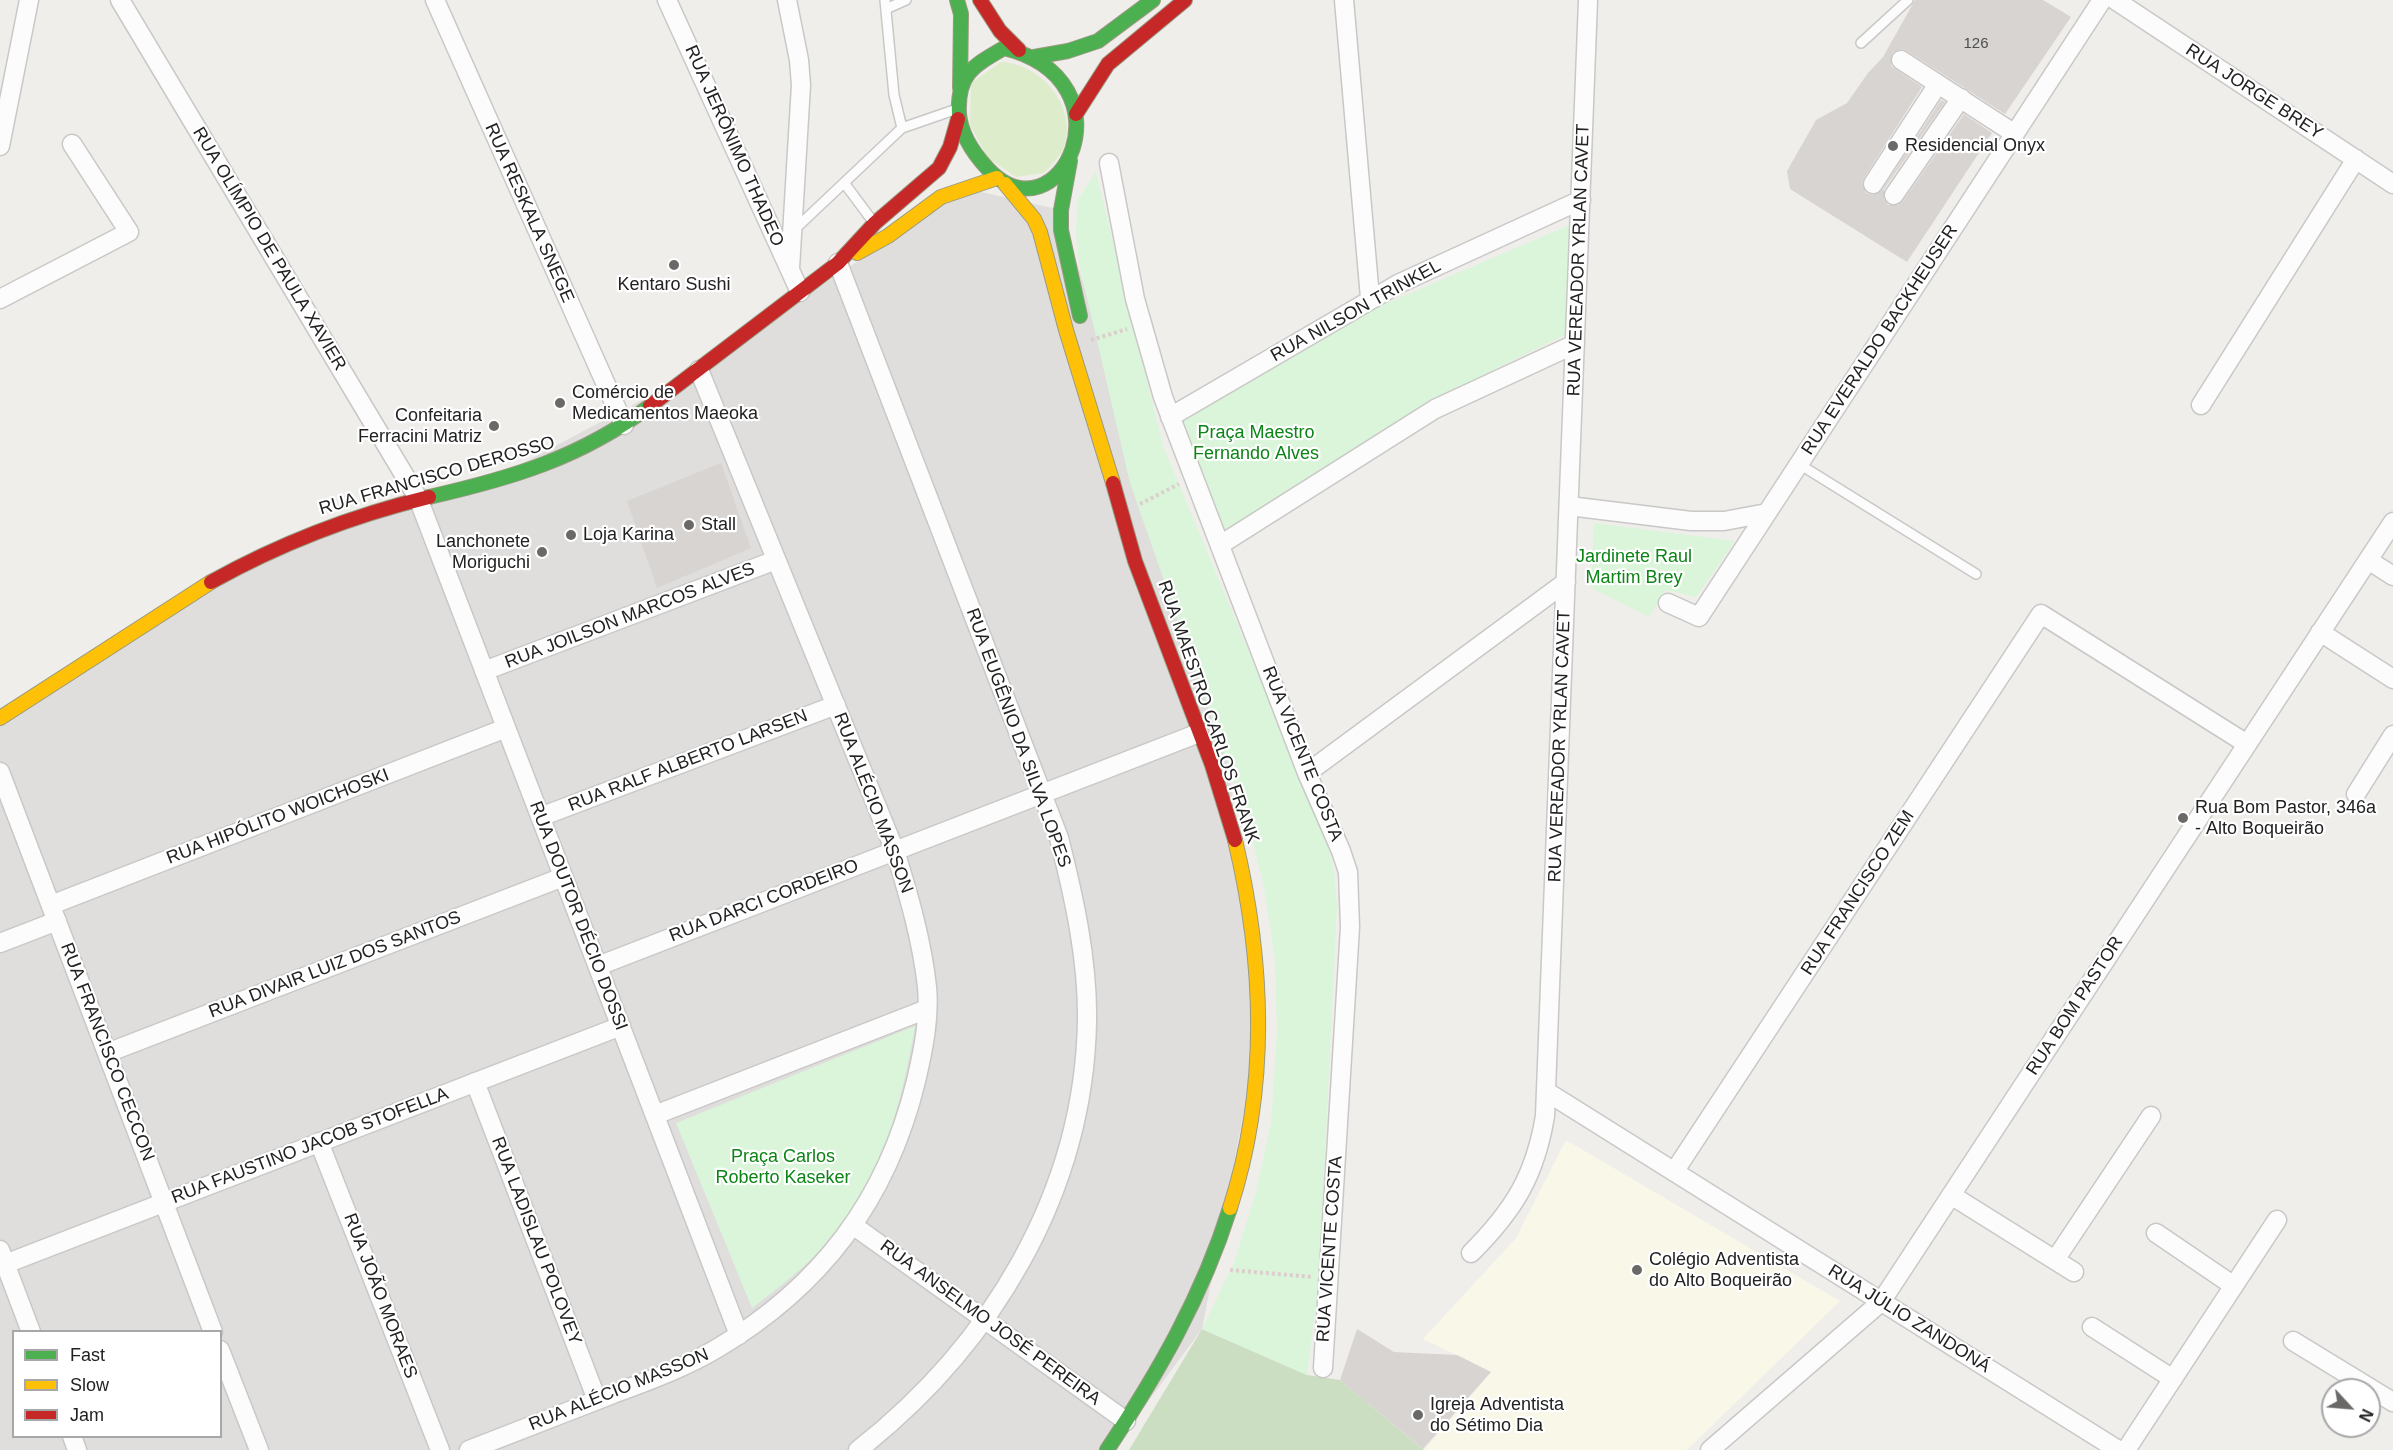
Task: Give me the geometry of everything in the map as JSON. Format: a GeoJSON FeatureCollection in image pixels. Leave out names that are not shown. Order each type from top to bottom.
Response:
{"type":"FeatureCollection","features":[{"type":"Feature","properties":{"kind":"main road"},"geometry":{"type":"LineString","coordinates":[[957,0],[961,23],[958,114],[970,148],[981,165],[1001,181],[1023,189],[1043,186],[1059,176],[1071,158],[1076,130],[1076,114],[1068,93],[1052,71],[1034,57],[1019,50],[1004,48],[988,53],[973,66],[960,89]]}},
{"type":"Feature","properties":{"kind":"main road"},"geometry":{"type":"LineString","coordinates":[[980,0],[1000,31],[1019,50]]}},
{"type":"Feature","properties":{"kind":"main road"},"geometry":{"type":"LineString","coordinates":[[1076,114],[1108,64],[1185,0]]}},
{"type":"Feature","properties":{"kind":"main road"},"geometry":{"type":"LineString","coordinates":[[1034,57],[1068,51],[1098,40],[1146,2]]}},
{"type":"Feature","properties":{"kind":"main road","name":"RUA FRANCISCO DEROSSO"},"geometry":{"type":"LineString","coordinates":[[838,263],[875,223],[939,168],[950,147],[958,114]]}},
{"type":"Feature","properties":{"kind":"main road","name":"RUA MAESTRO CARLOS FRANK"},"geometry":{"type":"LineString","coordinates":[[1071,158],[1061,210],[1061,230],[1084,335],[1097,426]]}},
{"type":"Feature","properties":{"kind":"main road","name":"RUA FRANCISCO DEROSSO"},"geometry":{"type":"LineString","coordinates":[[0,718],[162,614],[244,565],[325,527],[377,508],[547,465],[581,450],[624,425],[838,263],[888,236],[941,197],[1001,181]]}},
{"type":"Feature","properties":{"kind":"main road","name":"RUA MAESTRO CARLOS FRANK"},"geometry":{"type":"LineString","coordinates":[[1001,181],[1034,219],[1040,232],[1070,346],[1097,426],[1121,515],[1222,795],[1242,866],[1252,921],[1259,995],[1258,1050],[1249,1124],[1239,1175],[1210,1268],[1176,1338],[1107,1450]]}},
{"type":"Feature","properties":{"kind":"street"},"geometry":{"type":"LineString","coordinates":[[0,146],[29,0]]}},
{"type":"Feature","properties":{"kind":"street","name":"RUA OLÍMPIO DE PAULA XAVIER"},"geometry":{"type":"LineString","coordinates":[[120,0],[418,498]]}},
{"type":"Feature","properties":{"kind":"street","name":"RUA RESKALA SNEGE"},"geometry":{"type":"LineString","coordinates":[[435,0],[624,425]]}},
{"type":"Feature","properties":{"kind":"street","name":"RUA JERÔNIMO THADEO"},"geometry":{"type":"LineString","coordinates":[[667,0],[800,292]]}},
{"type":"Feature","properties":{"kind":"street"},"geometry":{"type":"LineString","coordinates":[[787,0],[799,60],[801,85],[790,270]]}},
{"type":"Feature","properties":{"kind":"street"},"geometry":{"type":"LineString","coordinates":[[1344,0],[1370,298]]}},
{"type":"Feature","properties":{"kind":"street","name":"RUA VEREADOR YRLAN CAVET"},"geometry":{"type":"LineString","coordinates":[[1472,1253],[1508,1215],[1533,1168],[1541,1138],[1547,1092],[1588,0]]}},
{"type":"Feature","properties":{"kind":"street","name":"RUA EVERALDO BACKHEUSER"},"geometry":{"type":"LineString","coordinates":[[1668,603],[1699,617],[2102,0]]}},
{"type":"Feature","properties":{"kind":"street","name":"RUA JORGE BREY"},"geometry":{"type":"LineString","coordinates":[[2115,0],[2393,184]]}},
{"type":"Feature","properties":{"kind":"street"},"geometry":{"type":"LineString","coordinates":[[1901,60],[2015,134]]}},
{"type":"Feature","properties":{"kind":"street"},"geometry":{"type":"LineString","coordinates":[[1874,184],[1938,84]]}},
{"type":"Feature","properties":{"kind":"street"},"geometry":{"type":"LineString","coordinates":[[1894,195],[1961,98]]}},
{"type":"Feature","properties":{"kind":"street"},"geometry":{"type":"LineString","coordinates":[[0,299],[129,232],[72,144]]}},
{"type":"Feature","properties":{"kind":"street"},"geometry":{"type":"LineString","coordinates":[[2201,405],[2356,159]]}},
{"type":"Feature","properties":{"kind":"street","name":"RUA VICENTE COSTA"},"geometry":{"type":"LineString","coordinates":[[1109,163],[1128,269],[1170,417],[1306,773],[1348,872],[1350,897],[1323,1368]]}},
{"type":"Feature","properties":{"kind":"street","name":"RUA NILSON TRINKEL"},"geometry":{"type":"LineString","coordinates":[[1170,417],[1370,298],[1581,200]]}},
{"type":"Feature","properties":{"kind":"street","name":"RUA EUGÊNIO DA SILVA LOPES"},"geometry":{"type":"LineString","coordinates":[[838,263],[1059,838],[1078,924],[1087,1019],[1085,1062],[1073,1123],[1049,1201],[1013,1278],[986,1320],[912,1403],[858,1450]]}},
{"type":"Feature","properties":{"kind":"street"},"geometry":{"type":"LineString","coordinates":[[1220,545],[1435,409],[1575,344]]}},
{"type":"Feature","properties":{"kind":"street","name":"RUA ALÉCIO MASSON"},"geometry":{"type":"LineString","coordinates":[[469,1450],[693,1362],[739,1335],[777,1306],[819,1268],[854,1226],[876,1190],[902,1131],[919,1069],[927,1009],[920,939],[895,851],[699,370]]}},
{"type":"Feature","properties":{"kind":"street","name":"RUA DOUTOR DÉCIO DOSSI"},"geometry":{"type":"LineString","coordinates":[[418,498],[739,1335]]}},
{"type":"Feature","properties":{"kind":"street"},"geometry":{"type":"LineString","coordinates":[[1569,506],[1691,521],[1724,521],[1767,513]]}},
{"type":"Feature","properties":{"kind":"street","name":"RUA BOM PASTOR"},"geometry":{"type":"LineString","coordinates":[[1710,1450],[1881,1302],[2393,522]]}},
{"type":"Feature","properties":{"kind":"street","name":"RUA JOILSON MARCOS ALVES"},"geometry":{"type":"LineString","coordinates":[[484,671],[776,560]]}},
{"type":"Feature","properties":{"kind":"street"},"geometry":{"type":"LineString","coordinates":[[2368,560],[2393,576]]}},
{"type":"Feature","properties":{"kind":"street"},"geometry":{"type":"LineString","coordinates":[[1306,773],[1566,582]]}},
{"type":"Feature","properties":{"kind":"street","name":"RUA FRANCISCO ZEM"},"geometry":{"type":"LineString","coordinates":[[1674,1172],[2041,614],[2247,744]]}},
{"type":"Feature","properties":{"kind":"street"},"geometry":{"type":"LineString","coordinates":[[2320,632],[2393,678]]}},
{"type":"Feature","properties":{"kind":"street","name":"RUA RALF ALBERTO LARSEN"},"geometry":{"type":"LineString","coordinates":[[540,817],[836,705]]}},
{"type":"Feature","properties":{"kind":"street","name":"RUA HIPÓLITO WOICHOSKI"},"geometry":{"type":"LineString","coordinates":[[0,944],[54,913],[506,728]]}},
{"type":"Feature","properties":{"kind":"street","name":"RUA DARCI CORDEIRO"},"geometry":{"type":"LineString","coordinates":[[598,966],[1199,733]]}},
{"type":"Feature","properties":{"kind":"street"},"geometry":{"type":"LineString","coordinates":[[2356,794],[2393,735]]}},
{"type":"Feature","properties":{"kind":"street","name":"RUA FRANCISCO CECCON"},"geometry":{"type":"LineString","coordinates":[[0,772],[212,1330]]}},
{"type":"Feature","properties":{"kind":"street","name":"RUA DIVAIR LUIZ DOS SANTOS"},"geometry":{"type":"LineString","coordinates":[[107,1053],[563,878]]}},
{"type":"Feature","properties":{"kind":"street"},"geometry":{"type":"LineString","coordinates":[[655,1115],[927,1009]]}},
{"type":"Feature","properties":{"kind":"street","name":"RUA FAUSTINO JACOB STOFELLA"},"geometry":{"type":"LineString","coordinates":[[2,1260],[164,1203],[621,1026]]}},
{"type":"Feature","properties":{"kind":"street","name":"RUA LADISLAU POLOVEY"},"geometry":{"type":"LineString","coordinates":[[475,1082],[597,1400]]}},
{"type":"Feature","properties":{"kind":"street","name":"RUA JÚLIO ZANDONÁ"},"geometry":{"type":"LineString","coordinates":[[1547,1092],[2118,1450]]}},
{"type":"Feature","properties":{"kind":"street"},"geometry":{"type":"LineString","coordinates":[[2055,1260],[2151,1116]]}},
{"type":"Feature","properties":{"kind":"street","name":"RUA JOÃO MORAES"},"geometry":{"type":"LineString","coordinates":[[319,1143],[440,1450]]}},
{"type":"Feature","properties":{"kind":"street"},"geometry":{"type":"LineString","coordinates":[[1951,1195],[2074,1272]]}},
{"type":"Feature","properties":{"kind":"street"},"geometry":{"type":"LineString","coordinates":[[2126,1450],[2277,1220]]}},
{"type":"Feature","properties":{"kind":"street","name":"RUA ANSELMO JOSÉ PEREIRA"},"geometry":{"type":"LineString","coordinates":[[854,1226],[1126,1420]]}},
{"type":"Feature","properties":{"kind":"street"},"geometry":{"type":"LineString","coordinates":[[2156,1233],[2234,1286]]}},
{"type":"Feature","properties":{"kind":"street"},"geometry":{"type":"LineString","coordinates":[[2,1260],[31,1330]]}},
{"type":"Feature","properties":{"kind":"street"},"geometry":{"type":"LineString","coordinates":[[2092,1327],[2173,1379]]}},
{"type":"Feature","properties":{"kind":"street"},"geometry":{"type":"LineString","coordinates":[[2293,1341],[2393,1402]]}},
{"type":"Feature","properties":{"kind":"street"},"geometry":{"type":"LineString","coordinates":[[222,1355],[259,1450]]}},
{"type":"Feature","properties":{"kind":"lane"},"geometry":{"type":"LineString","coordinates":[[902,128],[894,96],[886,4],[906,0]]}},
{"type":"Feature","properties":{"kind":"lane"},"geometry":{"type":"LineString","coordinates":[[1861,43],[1908,0]]}},
{"type":"Feature","properties":{"kind":"lane"},"geometry":{"type":"LineString","coordinates":[[792,232],[902,128],[958,114]]}},
{"type":"Feature","properties":{"kind":"lane"},"geometry":{"type":"LineString","coordinates":[[845,184],[875,223]]}},
{"type":"Feature","properties":{"kind":"lane"},"geometry":{"type":"LineString","coordinates":[[1799,464],[1976,574]]}},
{"type":"Feature","properties":{"kind":"path"},"geometry":{"type":"LineString","coordinates":[[1084,335],[1142,324]]}},
{"type":"Feature","properties":{"kind":"path"},"geometry":{"type":"LineString","coordinates":[[1121,515],[1193,477]]}},
{"type":"Feature","properties":{"kind":"path"},"geometry":{"type":"LineString","coordinates":[[1210,1268],[1328,1278]]}},
{"type":"Feature","properties":{"kind":"shaded area"},"geometry":{"type":"Polygon","coordinates":[[[964,188],[1061,210],[1228,759],[1258,1039],[1202,1329],[1112,1450],[0,1450],[0,719],[279,547],[489,481],[699,370],[964,188]]]}},
{"type":"Feature","properties":{"kind":"shaded area","name":"Colégio Adventista do Alto Boqueirão"},"geometry":{"type":"Polygon","coordinates":[[[1566,1140],[1840,1301],[1687,1450],[1424,1450],[1491,1372],[1423,1339],[1516,1238],[1566,1140]]]}},
{"type":"Feature","properties":{"kind":"green space"},"geometry":{"type":"Polygon","coordinates":[[[1001,62],[1015,64],[1029,70],[1042,79],[1061,102],[1066,117],[1067,132],[1064,147],[1044,173],[1016,177],[988,158],[970,125],[971,83],[1001,62]]]}},
{"type":"Feature","properties":{"kind":"green space"},"geometry":{"type":"Polygon","coordinates":[[[1096,172],[1163,446],[1326,837],[1334,870],[1337,906],[1319,1280],[1307,1375],[1202,1329],[1234,1263],[1256,1192],[1271,1123],[1277,1033],[1275,959],[1264,887],[1248,822],[1130,483],[1079,263],[1076,232],[1078,199],[1096,172]]]}},
{"type":"Feature","properties":{"kind":"green space","name":"Praça Maestro Fernando Alves"},"geometry":{"type":"Polygon","coordinates":[[[1574,223],[1569,333],[1430,401],[1225,531],[1181,421],[1376,308],[1574,223]]]}},
{"type":"Feature","properties":{"kind":"green space","name":"Jardinete Raul Martim Brey"},"geometry":{"type":"Polygon","coordinates":[[[1594,523],[1735,541],[1696,597],[1665,590],[1649,617],[1591,588],[1594,523]]]}},
{"type":"Feature","properties":{"kind":"green space","name":"Praça Carlos Roberto Kaseker"},"geometry":{"type":"Polygon","coordinates":[[[915,1026],[895,1115],[873,1173],[859,1200],[842,1225],[814,1256],[752,1308],[676,1123],[915,1026]]]}},
{"type":"Feature","properties":{"kind":"green space"},"geometry":{"type":"Polygon","coordinates":[[[1202,1329],[1307,1375],[1340,1380],[1424,1450],[1129,1450],[1202,1329]]]}},
{"type":"Feature","properties":{"kind":"building","name":"Residencial Onyx"},"geometry":{"type":"Polygon","coordinates":[[[1915,0],[2043,0],[2071,17],[2005,114],[1907,51],[1901,49],[1892,53],[1891,66],[1922,87],[1864,178],[1862,184],[1866,193],[1873,195],[1882,190],[1941,100],[1945,102],[1884,189],[1884,199],[1888,205],[1898,205],[1903,201],[1964,114],[1992,133],[1907,262],[1790,189],[1787,171],[1816,120],[1847,103],[1868,73],[1883,57],[1915,0]]]}},
{"type":"Feature","properties":{"kind":"building","name":"Stall"},"geometry":{"type":"Polygon","coordinates":[[[721,463],[751,548],[657,588],[627,501],[721,463]]]}},
{"type":"Feature","properties":{"kind":"building","name":"Igreja Adventista do Sétimo Dia"},"geometry":{"type":"Polygon","coordinates":[[[1357,1329],[1394,1352],[1457,1355],[1491,1372],[1423,1449],[1340,1380],[1357,1329]]]}},
{"type":"Feature","properties":{"kind":"traffic: fast"},"geometry":{"type":"LineString","coordinates":[[957,0],[961,14],[960,88]]}},
{"type":"Feature","properties":{"kind":"traffic: fast"},"geometry":{"type":"LineString","coordinates":[[1034,57],[1068,51],[1098,41],[1153,0]]}},
{"type":"Feature","properties":{"kind":"traffic: fast"},"geometry":{"type":"LineString","coordinates":[[1004,48],[1044,66],[1068,91],[1076,121],[1073,149],[1059,172],[1039,186],[1015,187],[988,169],[969,144],[962,130],[959,100],[964,80],[976,66],[1004,48]]}},
{"type":"Feature","properties":{"kind":"traffic: fast"},"geometry":{"type":"LineString","coordinates":[[1070,161],[1061,210],[1061,230],[1080,316]]}},
{"type":"Feature","properties":{"kind":"traffic: fast"},"geometry":{"type":"LineString","coordinates":[[429,497],[517,474],[571,453],[624,424],[650,406]]}},
{"type":"Feature","properties":{"kind":"traffic: fast"},"geometry":{"type":"LineString","coordinates":[[1107,1450],[1144,1392],[1177,1333],[1206,1273],[1230,1208]]}},
{"type":"Feature","properties":{"kind":"traffic: slow"},"geometry":{"type":"LineString","coordinates":[[857,253],[888,236],[941,197],[997,178]]}},
{"type":"Feature","properties":{"kind":"traffic: slow"},"geometry":{"type":"LineString","coordinates":[[1005,184],[1034,219],[1040,232],[1066,330],[1113,483]]}},
{"type":"Feature","properties":{"kind":"traffic: slow"},"geometry":{"type":"LineString","coordinates":[[0,718],[211,582]]}},
{"type":"Feature","properties":{"kind":"traffic: slow"},"geometry":{"type":"LineString","coordinates":[[1230,1208],[1243,1163],[1251,1117],[1258,1024],[1252,932],[1235,840]]}},
{"type":"Feature","properties":{"kind":"traffic: jam"},"geometry":{"type":"LineString","coordinates":[[980,0],[1000,31],[1019,50]]}},
{"type":"Feature","properties":{"kind":"traffic: jam"},"geometry":{"type":"LineString","coordinates":[[1076,114],[1108,64],[1185,0]]}},
{"type":"Feature","properties":{"kind":"traffic: jam"},"geometry":{"type":"LineString","coordinates":[[650,406],[838,263],[875,223],[939,168],[950,147],[958,119]]}},
{"type":"Feature","properties":{"kind":"traffic: jam"},"geometry":{"type":"LineString","coordinates":[[1113,483],[1135,561],[1212,765],[1235,840]]}},
{"type":"Feature","properties":{"kind":"traffic: jam"},"geometry":{"type":"LineString","coordinates":[[211,582],[264,555],[317,532],[429,497]]}},
{"type":"Feature","properties":{"kind":"place","name":"Residencial Onyx"},"geometry":{"type":"Point","coordinates":[1893,146]}},
{"type":"Feature","properties":{"kind":"place","name":"Kentaro Sushi"},"geometry":{"type":"Point","coordinates":[674,265]}},
{"type":"Feature","properties":{"kind":"place","name":"Comércio de Medicamentos Maeoka"},"geometry":{"type":"Point","coordinates":[560,403]}},
{"type":"Feature","properties":{"kind":"place","name":"Confeitaria Ferracini Matriz"},"geometry":{"type":"Point","coordinates":[494,426]}},
{"type":"Feature","properties":{"kind":"place","name":"Stall"},"geometry":{"type":"Point","coordinates":[689,525]}},
{"type":"Feature","properties":{"kind":"place","name":"Loja Karina"},"geometry":{"type":"Point","coordinates":[571,535]}},
{"type":"Feature","properties":{"kind":"place","name":"Lanchonete Moriguchi"},"geometry":{"type":"Point","coordinates":[542,552]}},
{"type":"Feature","properties":{"kind":"place","name":"Rua Bom Pastor, 346a - Alto Boqueirão"},"geometry":{"type":"Point","coordinates":[2183,818]}},
{"type":"Feature","properties":{"kind":"place","name":"Colégio Adventista do Alto Boqueirão"},"geometry":{"type":"Point","coordinates":[1637,1270]}},
{"type":"Feature","properties":{"kind":"place","name":"Igreja Adventista do Sétimo Dia"},"geometry":{"type":"Point","coordinates":[1418,1415]}}]}
